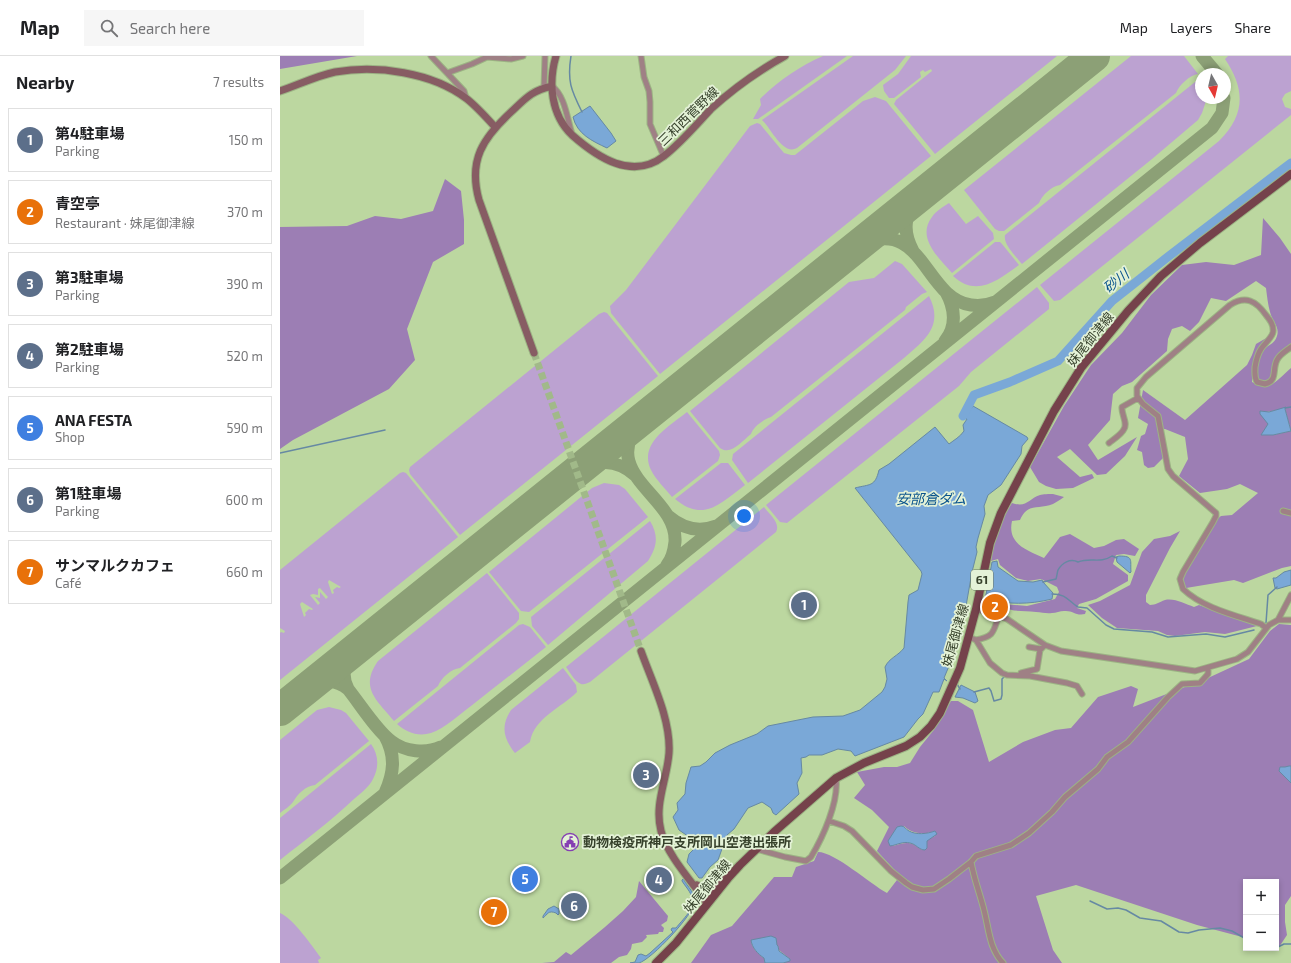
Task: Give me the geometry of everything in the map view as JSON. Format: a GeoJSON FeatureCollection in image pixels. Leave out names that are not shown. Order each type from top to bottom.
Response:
{"type":"FeatureCollection","features":[{"type":"Feature","properties":{"kind":"main road","name":"妹尾御津線"},"geometry":{"type":"LineString","coordinates":[[656,963],[676,943],[728,877],[756,849],[836,778],[864,763],[906,746],[920,737],[931,726],[940,713],[973,639],[976,609],[990,543],[1001,513],[1054,411],[1081,368],[1128,311],[1166,272],[1200,243],[1291,174]]}},
{"type":"Feature","properties":{"kind":"street"},"geometry":{"type":"LineString","coordinates":[[431,56],[464,91],[466,98]]}},
{"type":"Feature","properties":{"kind":"street"},"geometry":{"type":"LineString","coordinates":[[447,73],[487,57],[511,59],[523,56]]}},
{"type":"Feature","properties":{"kind":"street"},"geometry":{"type":"LineString","coordinates":[[544,88],[545,56]]}},
{"type":"Feature","properties":{"kind":"street","name":"三和西菅野線"},"geometry":{"type":"LineString","coordinates":[[556,56],[552,86],[558,115],[562,123],[572,134],[603,158],[618,165],[636,167],[646,165],[664,157],[728,94],[764,68],[785,56]]}},
{"type":"Feature","properties":{"kind":"street"},"geometry":{"type":"LineString","coordinates":[[640,56],[644,77],[649,91],[650,124],[664,157]]}},
{"type":"Feature","properties":{"kind":"street"},"geometry":{"type":"LineString","coordinates":[[280,91],[335,72],[399,72],[421,76],[435,81],[466,98],[495,127]]}},
{"type":"Feature","properties":{"kind":"street"},"geometry":{"type":"LineString","coordinates":[[534,353],[477,192],[476,171],[479,156],[487,137],[495,127],[534,92],[552,86]]}},
{"type":"Feature","properties":{"kind":"street"},"geometry":{"type":"LineString","coordinates":[[1266,628],[1261,624],[1213,608],[1193,597],[1183,589],[1180,579],[1183,572],[1213,522],[1216,513],[1173,476],[1168,469],[1158,416],[1138,398],[1137,388],[1146,377],[1235,301],[1246,300],[1256,303],[1260,306],[1271,322],[1273,331],[1272,335],[1260,350],[1256,360],[1255,374],[1258,382],[1265,384],[1274,378],[1277,359],[1291,347]]}},
{"type":"Feature","properties":{"kind":"street"},"geometry":{"type":"LineString","coordinates":[[1109,442],[1124,430],[1125,425],[1122,407],[1138,398]]}},
{"type":"Feature","properties":{"kind":"street"},"geometry":{"type":"LineString","coordinates":[[1283,511],[1291,513]]}},
{"type":"Feature","properties":{"kind":"street"},"geometry":{"type":"LineString","coordinates":[[1278,620],[1291,595]]}},
{"type":"Feature","properties":{"kind":"street"},"geometry":{"type":"LineString","coordinates":[[976,609],[999,615],[1007,619],[1043,647]]}},
{"type":"Feature","properties":{"kind":"street"},"geometry":{"type":"LineString","coordinates":[[973,639],[987,638],[992,635],[999,615]]}},
{"type":"Feature","properties":{"kind":"street"},"geometry":{"type":"LineString","coordinates":[[1029,647],[1043,647],[1195,671],[1242,657],[1257,642],[1266,628],[1273,622],[1278,620],[1291,620]]}},
{"type":"Feature","properties":{"kind":"street"},"geometry":{"type":"LineString","coordinates":[[973,639],[990,663],[1002,673],[1007,675],[1030,676],[1067,683],[1076,686],[1082,694]]}},
{"type":"Feature","properties":{"kind":"street"},"geometry":{"type":"LineString","coordinates":[[1016,675],[1037,669],[1043,647]]}},
{"type":"Feature","properties":{"kind":"street"},"geometry":{"type":"LineString","coordinates":[[641,650],[665,718],[669,740],[668,762],[659,806],[661,830],[666,845],[708,903]]}},
{"type":"Feature","properties":{"kind":"street"},"geometry":{"type":"LineString","coordinates":[[829,821],[844,826],[852,832],[891,871],[906,883],[923,890],[934,889],[971,862],[976,856],[1011,845],[1028,833],[1098,769],[1107,757],[1128,742],[1168,697],[1182,684],[1200,684],[1208,674],[1208,668]]}},
{"type":"Feature","properties":{"kind":"street"},"geometry":{"type":"LineString","coordinates":[[756,849],[806,861],[811,857],[829,821],[837,786],[836,778]]}},
{"type":"Feature","properties":{"kind":"street"},"geometry":{"type":"LineString","coordinates":[[971,862],[991,944],[997,957],[1003,963]]}},
{"type":"Feature","properties":{"kind":"street"},"geometry":{"type":"LineString","coordinates":[[695,885],[708,891],[728,877]]}},
{"type":"Feature","properties":{"kind":"shaded area"},"geometry":{"type":"Polygon","coordinates":[[[280,56],[357,56],[280,69],[280,56]]]}},
{"type":"Feature","properties":{"kind":"shaded area"},"geometry":{"type":"Polygon","coordinates":[[[823,56],[847,56],[758,119],[753,119],[761,105],[760,99],[767,92],[798,69],[823,56]]]}},
{"type":"Feature","properties":{"kind":"shaded area"},"geometry":{"type":"Polygon","coordinates":[[[853,56],[906,56],[895,70],[797,148],[787,148],[782,145],[762,120],[853,56]]]}},
{"type":"Feature","properties":{"kind":"shaded area"},"geometry":{"type":"Polygon","coordinates":[[[911,56],[1057,56],[935,154],[894,104],[896,100],[932,71],[931,69],[925,72],[923,70],[920,72],[921,77],[894,98],[889,98],[884,91],[883,85],[898,74],[911,56]]]}},
{"type":"Feature","properties":{"kind":"shaded area"},"geometry":{"type":"Polygon","coordinates":[[[1131,56],[1184,56],[1195,70],[1195,75],[1185,81],[1176,93],[1060,185],[1048,191],[1039,203],[1004,231],[995,229],[964,190],[1131,56]]]}},
{"type":"Feature","properties":{"kind":"shaded area"},"geometry":{"type":"Polygon","coordinates":[[[1228,56],[1291,56],[1291,91],[1285,94],[1282,99],[1285,107],[1291,109],[1291,115],[1060,300],[1054,301],[1040,285],[1219,141],[1228,131],[1238,111],[1240,101],[1236,81],[1231,68],[1225,59],[1228,56]]]}},
{"type":"Feature","properties":{"kind":"shaded area"},"geometry":{"type":"Polygon","coordinates":[[[1195,82],[1195,104],[1205,104],[1198,120],[1022,264],[1006,243],[1005,235],[1195,82]]]}},
{"type":"Feature","properties":{"kind":"shaded area"},"geometry":{"type":"Polygon","coordinates":[[[875,97],[886,101],[931,156],[660,374],[611,313],[610,306],[626,290],[750,126],[757,123],[760,124],[784,153],[795,155],[863,101],[875,97]]]}},
{"type":"Feature","properties":{"kind":"shaded area"},"geometry":{"type":"Polygon","coordinates":[[[445,179],[461,191],[464,220],[464,244],[433,262],[407,329],[415,360],[389,389],[293,440],[280,449],[280,227],[347,226],[375,216],[401,219],[433,211],[445,179]]]}},
{"type":"Feature","properties":{"kind":"shaded area"},"geometry":{"type":"Polygon","coordinates":[[[949,203],[966,224],[978,216],[993,233],[994,239],[952,273],[931,247],[927,232],[928,225],[932,217],[949,203]]]}},
{"type":"Feature","properties":{"kind":"shaded area"},"geometry":{"type":"Polygon","coordinates":[[[1263,218],[1291,254],[1291,345],[1279,354],[1273,377],[1268,382],[1258,381],[1256,373],[1258,360],[1262,352],[1272,344],[1278,333],[1277,327],[1270,312],[1266,288],[1256,281],[1226,301],[1211,298],[1199,322],[1190,331],[1182,326],[1172,329],[1168,339],[1167,351],[1132,382],[1122,386],[1113,394],[1110,420],[1088,445],[1098,460],[1137,437],[1125,456],[1106,474],[1097,475],[1070,449],[1057,457],[1080,477],[1092,474],[1094,478],[1073,488],[1056,489],[1039,482],[1030,467],[1064,406],[1091,365],[1122,333],[1151,295],[1182,265],[1206,262],[1234,265],[1261,255],[1263,218]]]}},
{"type":"Feature","properties":{"kind":"shaded area"},"geometry":{"type":"Polygon","coordinates":[[[995,242],[1000,242],[1019,265],[995,281],[979,286],[970,286],[953,276],[995,242]]]}},
{"type":"Feature","properties":{"kind":"shaded area"},"geometry":{"type":"Polygon","coordinates":[[[895,261],[902,264],[927,292],[922,294],[906,307],[905,310],[771,417],[759,424],[751,434],[736,447],[728,450],[720,448],[690,411],[849,282],[874,278],[895,261]]]}},
{"type":"Feature","properties":{"kind":"shaded area"},"geometry":{"type":"Polygon","coordinates":[[[1037,287],[1049,303],[1049,309],[971,372],[959,386],[787,523],[780,522],[766,505],[1037,287]]]}},
{"type":"Feature","properties":{"kind":"shaded area"},"geometry":{"type":"Polygon","coordinates":[[[929,296],[933,307],[933,324],[930,332],[919,345],[748,483],[732,460],[733,454],[929,296]]]}},
{"type":"Feature","properties":{"kind":"shaded area"},"geometry":{"type":"Polygon","coordinates":[[[604,312],[607,313],[658,376],[460,535],[410,474],[410,467],[599,314],[604,312]]]}},
{"type":"Feature","properties":{"kind":"shaded area"},"geometry":{"type":"Polygon","coordinates":[[[1268,337],[1252,378],[1252,382],[1258,385],[1269,385],[1278,380],[1291,368],[1291,431],[1291,566],[1243,583],[1234,580],[1186,588],[1183,579],[1185,572],[1216,520],[1221,516],[1232,515],[1258,493],[1240,484],[1227,489],[1200,493],[1179,476],[1188,459],[1185,437],[1165,429],[1158,430],[1163,458],[1154,467],[1148,468],[1144,465],[1142,452],[1137,450],[1141,436],[1145,434],[1148,424],[1138,418],[1143,390],[1185,420],[1247,365],[1256,344],[1268,337]],[[1285,409],[1266,412],[1261,411],[1268,424],[1262,435],[1273,435],[1291,431],[1285,409]]]}},
{"type":"Feature","properties":{"kind":"shaded area"},"geometry":{"type":"Polygon","coordinates":[[[687,412],[719,451],[720,455],[718,461],[672,497],[653,474],[648,460],[649,452],[652,443],[658,436],[687,412]]]}},
{"type":"Feature","properties":{"kind":"shaded area"},"geometry":{"type":"Polygon","coordinates":[[[721,463],[728,463],[745,485],[720,504],[704,510],[685,506],[675,499],[721,463]]]}},
{"type":"Feature","properties":{"kind":"shaded area"},"geometry":{"type":"Polygon","coordinates":[[[400,473],[406,473],[458,537],[280,680],[280,633],[284,633],[285,631],[280,628],[280,570],[400,473]],[[329,580],[328,582],[332,594],[334,593],[333,590],[337,587],[341,587],[329,580]],[[320,588],[318,589],[318,595],[310,595],[318,605],[320,603],[315,597],[320,598],[320,592],[326,599],[328,597],[320,588]],[[302,602],[300,604],[304,617],[306,615],[305,613],[309,609],[313,609],[302,602]]]}},
{"type":"Feature","properties":{"kind":"shaded area"},"geometry":{"type":"Polygon","coordinates":[[[604,483],[619,485],[625,489],[648,517],[529,612],[521,611],[489,572],[592,488],[604,483]]]}},
{"type":"Feature","properties":{"kind":"shaded area"},"geometry":{"type":"Polygon","coordinates":[[[1053,494],[1064,497],[1048,506],[1030,509],[1023,514],[1020,520],[1012,521],[1012,535],[1015,541],[1025,549],[1044,558],[1060,537],[1070,534],[1094,548],[1104,546],[1116,540],[1124,539],[1139,549],[1135,556],[1124,554],[1116,555],[1113,564],[1128,575],[1128,581],[1096,599],[1079,604],[1077,608],[1086,611],[1085,614],[1070,611],[1048,613],[1019,611],[1010,610],[1002,606],[1003,604],[1027,606],[1055,599],[1059,592],[1057,587],[1041,579],[1028,581],[1016,578],[1000,565],[998,559],[991,561],[993,545],[998,530],[1012,503],[1024,504],[1040,495],[1053,494]]]}},
{"type":"Feature","properties":{"kind":"shaded area"},"geometry":{"type":"Polygon","coordinates":[[[764,507],[776,522],[776,532],[590,682],[582,684],[574,679],[566,667],[764,507]]]}},
{"type":"Feature","properties":{"kind":"shaded area"},"geometry":{"type":"Polygon","coordinates":[[[650,521],[655,532],[656,541],[648,561],[548,645],[532,626],[531,617],[650,521]]]}},
{"type":"Feature","properties":{"kind":"shaded area"},"geometry":{"type":"Polygon","coordinates":[[[1180,531],[1146,595],[1146,602],[1152,605],[1169,600],[1194,607],[1199,605],[1257,626],[1225,634],[1205,632],[1175,636],[1167,635],[1158,631],[1117,628],[1102,618],[1088,605],[1100,601],[1130,585],[1142,552],[1154,539],[1170,536],[1180,531]]]}},
{"type":"Feature","properties":{"kind":"shaded area"},"geometry":{"type":"Polygon","coordinates":[[[487,573],[519,613],[519,619],[460,668],[447,674],[438,686],[394,721],[376,700],[370,686],[370,679],[378,661],[487,573]]]}},
{"type":"Feature","properties":{"kind":"shaded area"},"geometry":{"type":"Polygon","coordinates":[[[523,624],[530,627],[546,647],[452,721],[436,731],[426,734],[417,734],[404,729],[397,724],[519,625],[523,624]]]}},
{"type":"Feature","properties":{"kind":"shaded area"},"geometry":{"type":"Polygon","coordinates":[[[1279,624],[1291,625],[1291,896],[1285,905],[1287,935],[1279,947],[1279,879],[1243,879],[1243,937],[1197,925],[1076,885],[1036,896],[1053,950],[1062,963],[783,963],[788,962],[790,959],[779,950],[778,946],[776,945],[776,941],[751,941],[756,951],[764,958],[765,963],[691,963],[711,935],[732,926],[774,877],[792,877],[796,867],[814,861],[818,852],[834,857],[887,893],[900,876],[877,851],[889,827],[872,810],[854,798],[865,785],[857,772],[884,767],[897,767],[910,763],[920,747],[933,731],[951,701],[958,701],[973,710],[989,762],[1023,742],[1055,730],[1071,728],[1098,697],[1131,686],[1138,689],[1133,707],[1208,678],[1249,659],[1270,631],[1279,624]],[[904,826],[893,846],[908,843],[922,850],[927,845],[927,840],[935,836],[935,831],[918,833],[911,831],[904,826]]]}},
{"type":"Feature","properties":{"kind":"shaded area"},"geometry":{"type":"Polygon","coordinates":[[[563,668],[576,685],[577,692],[542,720],[537,726],[530,742],[515,753],[508,743],[505,733],[505,722],[511,710],[563,668]]]}},
{"type":"Feature","properties":{"kind":"shaded area"},"geometry":{"type":"Polygon","coordinates":[[[329,707],[346,713],[369,741],[315,785],[302,791],[290,805],[280,813],[280,740],[317,710],[329,707]]]}},
{"type":"Feature","properties":{"kind":"shaded area"},"geometry":{"type":"Polygon","coordinates":[[[371,744],[376,753],[377,766],[375,775],[369,785],[336,815],[280,860],[280,818],[371,744]]]}},
{"type":"Feature","properties":{"kind":"shaded area"},"geometry":{"type":"Polygon","coordinates":[[[639,881],[668,916],[667,921],[661,925],[664,928],[663,932],[646,935],[647,937],[642,942],[632,944],[627,955],[619,957],[611,963],[542,963],[554,962],[566,952],[571,955],[605,927],[636,897],[639,881]]]}},
{"type":"Feature","properties":{"kind":"shaded area"},"geometry":{"type":"Polygon","coordinates":[[[280,913],[291,920],[308,940],[321,958],[318,960],[319,963],[280,963],[280,913]]]}},
{"type":"Feature","properties":{"kind":"water"},"geometry":{"type":"Polygon","coordinates":[[[590,106],[616,141],[607,148],[586,136],[575,123],[573,117],[590,106]]]}},
{"type":"Feature","properties":{"kind":"water","name":"安部倉ダム"},"geometry":{"type":"Polygon","coordinates":[[[973,406],[1027,437],[1028,439],[1022,446],[1021,454],[1001,485],[988,495],[984,506],[985,514],[976,547],[977,552],[966,606],[965,608],[959,608],[959,612],[955,616],[951,636],[946,646],[944,660],[949,666],[944,678],[947,681],[944,679],[939,692],[933,692],[923,714],[904,737],[855,756],[851,751],[838,749],[822,755],[809,755],[801,758],[802,773],[797,783],[799,794],[776,815],[773,813],[771,808],[762,802],[748,808],[734,829],[727,835],[718,860],[710,867],[702,878],[699,878],[687,862],[689,854],[695,848],[695,841],[679,830],[673,817],[678,810],[677,803],[685,794],[686,783],[691,767],[700,766],[715,753],[757,734],[768,726],[813,717],[843,716],[860,710],[882,692],[885,687],[887,679],[885,667],[889,661],[904,648],[909,595],[918,590],[922,574],[855,488],[874,482],[879,470],[889,464],[935,427],[949,444],[959,437],[964,431],[963,425],[967,419],[965,417],[973,406]]]}},
{"type":"Feature","properties":{"kind":"water"},"geometry":{"type":"Polygon","coordinates":[[[1286,407],[1285,409],[1291,431],[1273,435],[1261,435],[1268,424],[1260,414],[1260,411],[1269,412],[1286,407]]]}},
{"type":"Feature","properties":{"kind":"water"},"geometry":{"type":"Polygon","coordinates":[[[1119,556],[1129,558],[1131,562],[1130,573],[1117,562],[1116,557],[1119,556]]]}},
{"type":"Feature","properties":{"kind":"water"},"geometry":{"type":"Polygon","coordinates":[[[997,561],[998,567],[1018,581],[1033,582],[1042,580],[1053,593],[1052,599],[1018,603],[985,600],[992,562],[997,561]]]}},
{"type":"Feature","properties":{"kind":"water"},"geometry":{"type":"Polygon","coordinates":[[[1291,570],[1291,585],[1277,589],[1275,588],[1273,578],[1276,578],[1284,572],[1291,570]]]}},
{"type":"Feature","properties":{"kind":"water"},"geometry":{"type":"Polygon","coordinates":[[[961,685],[975,692],[978,701],[975,703],[963,698],[955,697],[961,685]]]}},
{"type":"Feature","properties":{"kind":"water"},"geometry":{"type":"Polygon","coordinates":[[[1291,766],[1291,783],[1279,771],[1280,767],[1291,766]]]}},
{"type":"Feature","properties":{"kind":"water"},"geometry":{"type":"Polygon","coordinates":[[[901,826],[918,834],[935,831],[937,834],[927,841],[927,848],[925,850],[907,843],[890,846],[888,841],[897,827],[901,826]]]}},
{"type":"Feature","properties":{"kind":"water"},"geometry":{"type":"Polygon","coordinates":[[[685,877],[684,880],[693,893],[695,899],[693,908],[680,926],[653,954],[639,963],[630,963],[635,962],[638,955],[641,954],[646,956],[650,953],[673,932],[671,930],[672,928],[676,928],[688,914],[693,902],[682,881],[685,877]]]}},
{"type":"Feature","properties":{"kind":"water"},"geometry":{"type":"Polygon","coordinates":[[[554,906],[559,909],[559,914],[550,912],[543,918],[548,909],[554,906]]]}},
{"type":"Feature","properties":{"kind":"water"},"geometry":{"type":"Polygon","coordinates":[[[771,936],[776,938],[779,951],[790,959],[790,961],[783,963],[765,963],[764,958],[753,946],[751,940],[771,936]]]}},
{"type":"Feature","properties":{"kind":"waterway"},"geometry":{"type":"LineString","coordinates":[[571,56],[569,72],[571,85],[582,112]]}},
{"type":"Feature","properties":{"kind":"waterway","name":"砂川"},"geometry":{"type":"LineString","coordinates":[[963,416],[974,395],[1010,382],[1058,361],[1112,301],[1291,163]]}},
{"type":"Feature","properties":{"kind":"waterway"},"geometry":{"type":"LineString","coordinates":[[1285,408],[1291,407]]}},
{"type":"Feature","properties":{"kind":"waterway"},"geometry":{"type":"LineString","coordinates":[[280,453],[385,430]]}},
{"type":"Feature","properties":{"kind":"waterway"},"geometry":{"type":"LineString","coordinates":[[1043,582],[1056,579],[1060,567],[1069,561],[1078,562],[1087,560],[1103,560],[1112,556],[1117,558]]}},
{"type":"Feature","properties":{"kind":"waterway"},"geometry":{"type":"LineString","coordinates":[[1266,623],[1268,595],[1277,587]]}},
{"type":"Feature","properties":{"kind":"waterway"},"geometry":{"type":"LineString","coordinates":[[1052,594],[1061,595],[1078,607],[1087,608],[1106,625],[1114,629],[1152,632],[1168,637],[1206,634],[1225,637],[1254,630]]}},
{"type":"Feature","properties":{"kind":"waterway"},"geometry":{"type":"LineString","coordinates":[[974,692],[989,688],[994,701],[1001,699],[1002,679],[1004,677]]}},
{"type":"Feature","properties":{"kind":"waterway"},"geometry":{"type":"LineString","coordinates":[[957,684],[960,689]]}},
{"type":"Feature","properties":{"kind":"waterway"},"geometry":{"type":"LineString","coordinates":[[1090,901],[1107,909],[1118,908],[1126,910],[1140,918],[1161,921],[1179,932],[1188,933],[1199,930],[1220,928],[1232,931],[1243,937]]}},
{"type":"Feature","properties":{"kind":"waterway"},"geometry":{"type":"LineString","coordinates":[[1279,946],[1284,944],[1291,944]]}},
{"type":"Feature","properties":{"kind":"taxiway"},"geometry":{"type":"LineString","coordinates":[[1202,56],[1212,68]]}},
{"type":"Feature","properties":{"kind":"taxiway"},"geometry":{"type":"LineString","coordinates":[[280,878],[1212,128],[1222,113],[1223,104]]}},
{"type":"Feature","properties":{"kind":"taxiway"},"geometry":{"type":"LineString","coordinates":[[913,251],[907,235],[907,221],[912,207],[922,194]]}},
{"type":"Feature","properties":{"kind":"taxiway"},"geometry":{"type":"LineString","coordinates":[[858,246],[880,239],[897,241],[910,249],[942,288],[955,299],[971,305],[986,305],[995,302]]}},
{"type":"Feature","properties":{"kind":"taxiway"},"geometry":{"type":"LineString","coordinates":[[945,341],[949,336],[953,324],[953,311],[946,292]]}},
{"type":"Feature","properties":{"kind":"taxiway"},"geometry":{"type":"LineString","coordinates":[[643,418],[630,438],[628,455],[632,470],[664,511],[672,526],[675,545],[667,565]]}},
{"type":"Feature","properties":{"kind":"taxiway"},"geometry":{"type":"LineString","coordinates":[[575,472],[598,463],[613,463],[628,469],[635,475]]}},
{"type":"Feature","properties":{"kind":"taxiway"},"geometry":{"type":"LineString","coordinates":[[668,516],[679,524],[690,528],[703,529],[716,526]]}},
{"type":"Feature","properties":{"kind":"taxiway"},"geometry":{"type":"LineString","coordinates":[[348,689],[344,678],[344,672],[349,657],[356,648]]}},
{"type":"Feature","properties":{"kind":"taxiway"},"geometry":{"type":"LineString","coordinates":[[311,685],[330,681],[344,686],[348,689],[380,731],[391,741],[403,748],[416,751],[429,751],[441,747]]}},
{"type":"Feature","properties":{"kind":"taxiway"},"geometry":{"type":"LineString","coordinates":[[385,736],[389,743],[392,758],[392,771],[385,793]]}},
{"type":"Feature","properties":{"kind":"runway"},"geometry":{"type":"LineString","coordinates":[[280,710],[1094,56]]}},
{"type":"Feature","properties":{"kind":"tunnel"},"geometry":{"type":"LineString","coordinates":[[534,353],[641,651]]}},
{"type":"Feature","properties":{"kind":"place","name":"第4駐車場"},"geometry":{"type":"Point","coordinates":[804,605]}},
{"type":"Feature","properties":{"kind":"place","name":"青空亭"},"geometry":{"type":"Point","coordinates":[995,607]}},
{"type":"Feature","properties":{"kind":"place","name":"第3駐車場"},"geometry":{"type":"Point","coordinates":[646,775]}},
{"type":"Feature","properties":{"kind":"place","name":"動物検疫所神戸支所岡山空港出張所"},"geometry":{"type":"Point","coordinates":[570,842]}},
{"type":"Feature","properties":{"kind":"place","name":"ANA FESTA"},"geometry":{"type":"Point","coordinates":[525,879]}},
{"type":"Feature","properties":{"kind":"place","name":"第2駐車場"},"geometry":{"type":"Point","coordinates":[659,880]}},
{"type":"Feature","properties":{"kind":"place","name":"第1駐車場"},"geometry":{"type":"Point","coordinates":[574,906]}},
{"type":"Feature","properties":{"kind":"place","name":"サンマルクカフェ"},"geometry":{"type":"Point","coordinates":[494,912]}}]}
